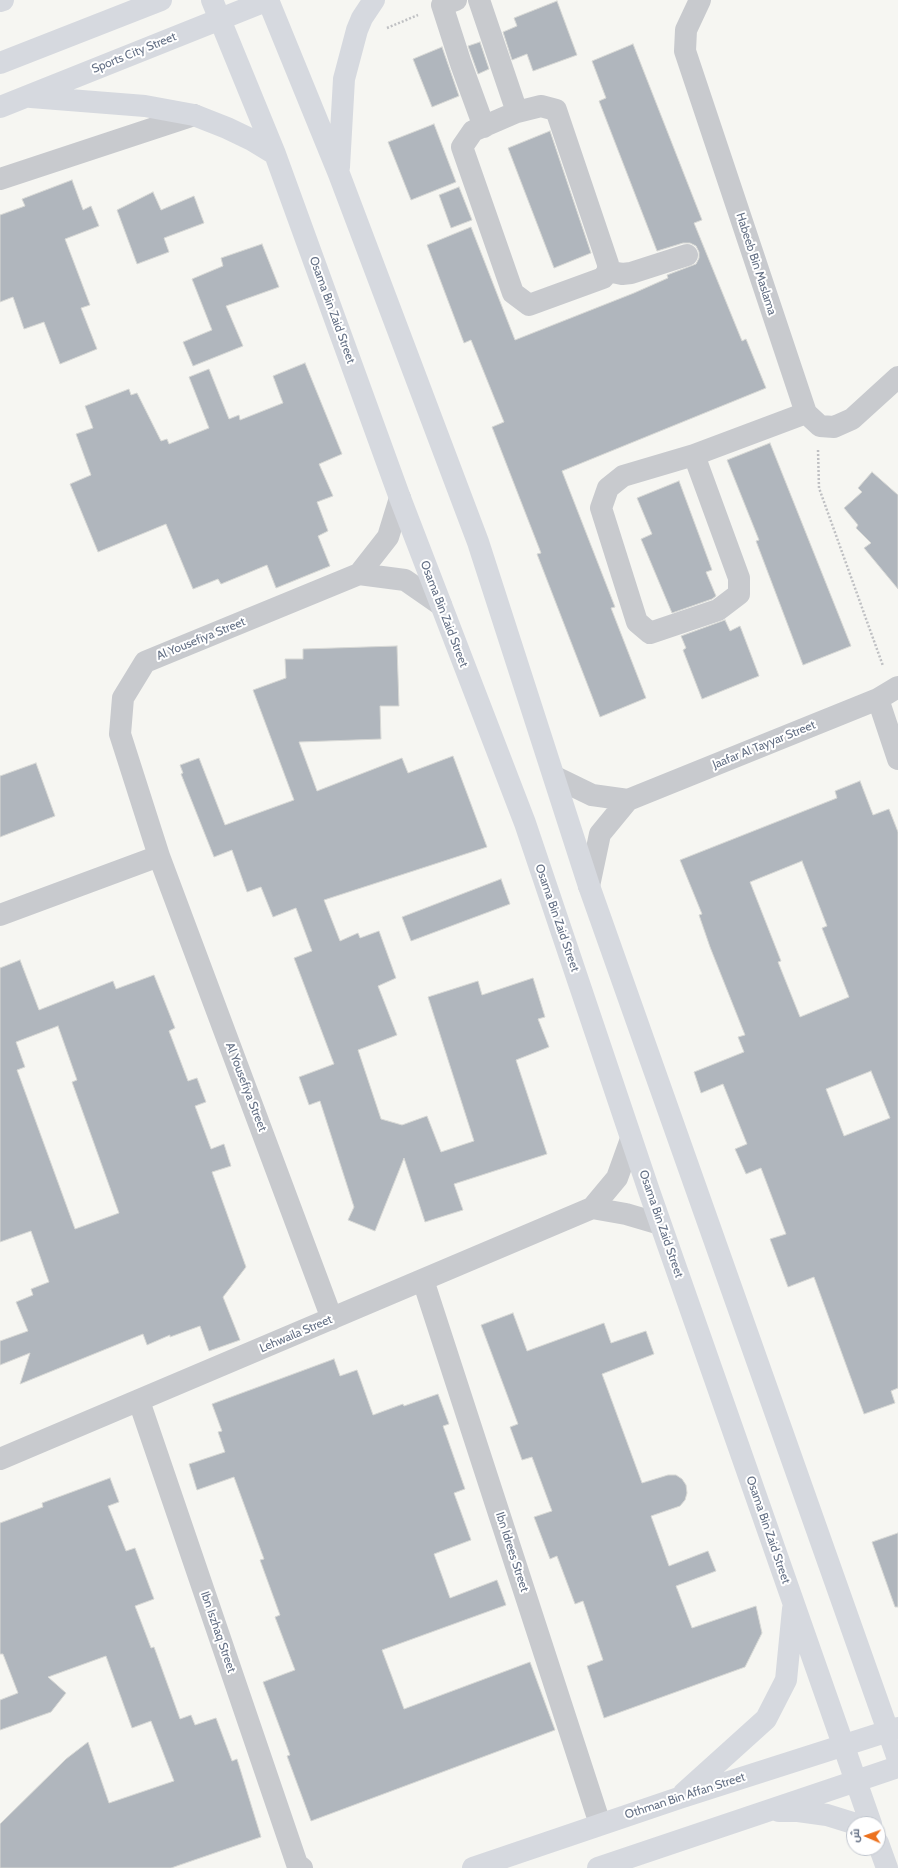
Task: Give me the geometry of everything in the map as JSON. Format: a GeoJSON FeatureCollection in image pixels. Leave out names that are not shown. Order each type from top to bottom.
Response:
{"type":"FeatureCollection","features":[{"type":"Feature","properties":{"kind":"street"},"geometry":{"type":"LineString","coordinates":[[0,63],[161,0]]}},
{"type":"Feature","properties":{"kind":"street"},"geometry":{"type":"LineString","coordinates":[[268,0],[339,174],[478,542],[589,886],[893,1730],[898,1759]]}},
{"type":"Feature","properties":{"kind":"street","name":"Sports City Street"},"geometry":{"type":"LineString","coordinates":[[0,106],[25,97],[216,6],[268,0]]}},
{"type":"Feature","properties":{"kind":"street"},"geometry":{"type":"LineString","coordinates":[[339,174],[344,79],[362,18],[374,0]]}},
{"type":"Feature","properties":{"kind":"street"},"geometry":{"type":"LineString","coordinates":[[479,0],[517,112]]}},
{"type":"Feature","properties":{"kind":"street"},"geometry":{"type":"LineString","coordinates":[[449,2],[461,64],[484,127]]}},
{"type":"Feature","properties":{"kind":"street","name":"Habeeb Bin Maslama"},"geometry":{"type":"LineString","coordinates":[[695,2],[686,30],[685,51],[813,420]]}},
{"type":"Feature","properties":{"kind":"street","name":"Osama Bin Zaid Street"},"geometry":{"type":"LineString","coordinates":[[216,6],[275,154],[400,498],[525,823],[660,1224],[868,1816]]}},
{"type":"Feature","properties":{"kind":"street"},"geometry":{"type":"LineString","coordinates":[[25,97],[145,106],[194,115],[252,140],[275,154]]}},
{"type":"Feature","properties":{"kind":"street"},"geometry":{"type":"LineString","coordinates":[[541,106],[556,110],[608,264],[608,271],[603,278],[529,305],[513,293],[462,147],[473,131],[517,112],[541,106]]}},
{"type":"Feature","properties":{"kind":"street"},"geometry":{"type":"LineString","coordinates":[[0,179],[194,115]]}},
{"type":"Feature","properties":{"kind":"street"},"geometry":{"type":"LineString","coordinates":[[608,271],[622,274],[631,273],[687,255]]}},
{"type":"Feature","properties":{"kind":"street"},"geometry":{"type":"LineString","coordinates":[[694,455],[739,578],[739,594],[718,610],[650,633],[637,622],[601,508],[608,488],[623,476],[694,455],[813,420],[834,427],[852,419],[898,377]]}},
{"type":"Feature","properties":{"kind":"street","name":"Al Yousefiya Street"},"geometry":{"type":"LineString","coordinates":[[332,1319],[159,856],[120,734],[123,698],[145,662],[359,574],[388,537],[400,498]]}},
{"type":"Feature","properties":{"kind":"street","name":"Al Yousefiya Street"},"geometry":{"type":"LineString","coordinates":[[359,574],[405,580],[441,605]]}},
{"type":"Feature","properties":{"kind":"street"},"geometry":{"type":"LineString","coordinates":[[889,692],[898,758]]}},
{"type":"Feature","properties":{"kind":"street","name":"Jaafar Al Tayyar Street"},"geometry":{"type":"LineString","coordinates":[[589,886],[600,834],[628,800],[889,692]]}},
{"type":"Feature","properties":{"kind":"street","name":"Jaafar Al Tayyar Street"},"geometry":{"type":"LineString","coordinates":[[555,777],[592,795],[628,800]]}},
{"type":"Feature","properties":{"kind":"street"},"geometry":{"type":"LineString","coordinates":[[0,915],[159,856]]}},
{"type":"Feature","properties":{"kind":"street","name":"Lehwaila Street"},"geometry":{"type":"LineString","coordinates":[[0,1459],[592,1208],[617,1178],[631,1139]]}},
{"type":"Feature","properties":{"kind":"street"},"geometry":{"type":"LineString","coordinates":[[592,1208],[626,1214],[660,1224]]}},
{"type":"Feature","properties":{"kind":"street","name":"Ibn Idrees Street"},"geometry":{"type":"LineString","coordinates":[[423,1280],[600,1824]]}},
{"type":"Feature","properties":{"kind":"street","name":"Ibn Iszhaq Street"},"geometry":{"type":"LineString","coordinates":[[139,1401],[299,1867]]}},
{"type":"Feature","properties":{"kind":"street"},"geometry":{"type":"LineString","coordinates":[[680,1798],[766,1719],[786,1680],[794,1602]]}},
{"type":"Feature","properties":{"kind":"street","name":"Othman Bin Affan Street"},"geometry":{"type":"LineString","coordinates":[[473,1868],[600,1824],[893,1730]]}},
{"type":"Feature","properties":{"kind":"street"},"geometry":{"type":"LineString","coordinates":[[609,1866],[764,1811],[898,1767]]}},
{"type":"Feature","properties":{"kind":"street"},"geometry":{"type":"LineString","coordinates":[[764,1811],[798,1811],[827,1815],[846,1821]]}},
{"type":"Feature","properties":{"kind":"street"},"geometry":{"type":"LineString","coordinates":[[883,1856],[887,1868]]}},
{"type":"Feature","properties":{"kind":"path"},"geometry":{"type":"LineString","coordinates":[[354,42],[449,2]]}},
{"type":"Feature","properties":{"kind":"path"},"geometry":{"type":"LineString","coordinates":[[813,420],[819,488],[889,692]]}},
{"type":"Feature","properties":{"kind":"building"},"geometry":{"type":"Polygon","coordinates":[[[557,1],[577,55],[533,71],[527,54],[512,60],[503,32],[517,26],[514,18],[557,1]]]}},
{"type":"Feature","properties":{"kind":"building"},"geometry":{"type":"Polygon","coordinates":[[[480,42],[489,69],[478,74],[468,46],[480,42]]]}},
{"type":"Feature","properties":{"kind":"building"},"geometry":{"type":"Polygon","coordinates":[[[633,44],[702,220],[694,223],[742,341],[746,339],[766,388],[562,471],[615,607],[611,608],[646,698],[600,717],[537,554],[541,553],[492,427],[504,422],[471,340],[464,343],[427,245],[471,227],[515,340],[634,293],[668,278],[667,275],[696,264],[699,258],[699,252],[696,246],[690,243],[683,243],[657,251],[599,101],[606,98],[592,61],[633,44]]]}},
{"type":"Feature","properties":{"kind":"building"},"geometry":{"type":"Polygon","coordinates":[[[442,47],[459,96],[432,107],[413,59],[442,47]]]}},
{"type":"Feature","properties":{"kind":"building"},"geometry":{"type":"Polygon","coordinates":[[[434,124],[456,182],[411,200],[388,142],[434,124]]]}},
{"type":"Feature","properties":{"kind":"building"},"geometry":{"type":"Polygon","coordinates":[[[550,131],[591,253],[554,268],[508,148],[550,131]]]}},
{"type":"Feature","properties":{"kind":"building"},"geometry":{"type":"Polygon","coordinates":[[[72,180],[83,210],[91,206],[99,226],[65,239],[90,305],[81,308],[97,349],[60,364],[44,322],[24,329],[13,297],[0,302],[0,215],[25,206],[22,199],[72,180]]]}},
{"type":"Feature","properties":{"kind":"building"},"geometry":{"type":"Polygon","coordinates":[[[459,187],[472,220],[451,228],[439,195],[459,187]]]}},
{"type":"Feature","properties":{"kind":"building"},"geometry":{"type":"Polygon","coordinates":[[[153,192],[161,210],[194,196],[204,223],[164,238],[169,252],[137,264],[117,210],[153,192]]]}},
{"type":"Feature","properties":{"kind":"building"},"geometry":{"type":"Polygon","coordinates":[[[262,244],[279,287],[226,306],[243,346],[193,366],[183,342],[212,330],[192,279],[223,266],[221,258],[262,244]]]}},
{"type":"Feature","properties":{"kind":"building"},"geometry":{"type":"Polygon","coordinates":[[[305,363],[342,454],[319,464],[333,496],[317,502],[328,531],[318,536],[330,566],[276,588],[267,565],[221,584],[218,579],[193,589],[166,524],[98,552],[70,484],[91,475],[76,434],[93,428],[85,406],[129,389],[131,395],[137,393],[161,441],[167,439],[169,444],[209,428],[189,377],[209,369],[229,419],[239,415],[240,420],[283,403],[273,376],[305,363]]]}},
{"type":"Feature","properties":{"kind":"building"},"geometry":{"type":"Polygon","coordinates":[[[770,443],[851,646],[803,665],[756,541],[759,540],[727,460],[770,443]]]}},
{"type":"Feature","properties":{"kind":"building"},"geometry":{"type":"Polygon","coordinates":[[[872,472],[898,495],[898,589],[864,548],[871,543],[856,528],[858,525],[844,508],[862,492],[858,488],[872,472]]]}},
{"type":"Feature","properties":{"kind":"building"},"geometry":{"type":"Polygon","coordinates":[[[679,481],[712,570],[706,572],[716,596],[712,599],[672,613],[641,539],[652,534],[637,498],[679,481]]]}},
{"type":"Feature","properties":{"kind":"building"},"geometry":{"type":"Polygon","coordinates":[[[725,620],[730,631],[740,626],[759,676],[702,699],[683,650],[686,648],[681,636],[725,620]]]}},
{"type":"Feature","properties":{"kind":"building"},"geometry":{"type":"Polygon","coordinates":[[[397,646],[399,706],[380,706],[381,739],[299,742],[317,791],[402,758],[408,773],[453,756],[487,847],[324,900],[340,941],[358,933],[360,938],[379,931],[396,978],[378,986],[397,1035],[358,1050],[381,1119],[402,1125],[427,1116],[441,1152],[474,1141],[428,997],[478,981],[482,995],[533,978],[545,1017],[538,1019],[549,1047],[516,1060],[547,1154],[454,1184],[463,1210],[425,1222],[404,1158],[375,1231],[348,1220],[354,1207],[320,1101],[309,1105],[299,1077],[334,1064],[294,958],[312,951],[296,908],[273,917],[261,887],[247,892],[232,850],[214,857],[181,774],[183,773],[180,765],[199,758],[225,825],[294,800],[253,690],[286,678],[285,659],[303,659],[303,649],[397,646]]]}},
{"type":"Feature","properties":{"kind":"building"},"geometry":{"type":"Polygon","coordinates":[[[36,763],[55,816],[0,837],[0,776],[36,763]]]}},
{"type":"Feature","properties":{"kind":"building"},"geometry":{"type":"Polygon","coordinates":[[[860,781],[873,815],[889,809],[898,832],[898,1388],[891,1391],[895,1403],[864,1414],[814,1277],[788,1287],[770,1239],[786,1234],[761,1168],[746,1174],[735,1149],[747,1144],[723,1084],[701,1093],[694,1072],[744,1052],[738,1037],[745,1035],[710,947],[699,915],[702,914],[680,860],[837,798],[835,791],[860,781]],[[802,861],[750,882],[781,961],[778,962],[800,1017],[849,997],[822,928],[827,926],[802,861]],[[871,1071],[826,1089],[844,1136],[890,1118],[871,1071]]]}},
{"type":"Feature","properties":{"kind":"building"},"geometry":{"type":"Polygon","coordinates":[[[501,879],[510,904],[411,941],[402,917],[501,879]]]}},
{"type":"Feature","properties":{"kind":"building"},"geometry":{"type":"Polygon","coordinates":[[[20,960],[39,1010],[113,981],[116,989],[154,975],[175,1028],[169,1031],[188,1081],[197,1078],[206,1102],[195,1106],[211,1149],[224,1144],[231,1166],[212,1172],[246,1267],[223,1297],[240,1340],[209,1351],[200,1326],[170,1337],[170,1335],[147,1345],[143,1334],[20,1384],[30,1353],[0,1365],[0,1341],[28,1331],[16,1302],[33,1295],[31,1289],[49,1282],[31,1231],[0,1242],[0,968],[20,960]],[[58,1026],[16,1042],[25,1067],[17,1070],[75,1229],[119,1213],[72,1082],[77,1080],[58,1026]]]}},
{"type":"Feature","properties":{"kind":"building"},"geometry":{"type":"Polygon","coordinates":[[[513,1313],[527,1351],[604,1323],[611,1343],[646,1331],[654,1354],[602,1374],[642,1483],[668,1475],[676,1475],[682,1479],[686,1485],[687,1493],[685,1500],[680,1506],[651,1516],[669,1566],[708,1551],[716,1571],[676,1586],[692,1628],[756,1606],[762,1633],[745,1667],[604,1718],[587,1666],[603,1660],[583,1601],[575,1604],[557,1556],[550,1559],[534,1517],[552,1511],[532,1457],[522,1460],[510,1427],[518,1424],[481,1325],[513,1313]]]}},
{"type":"Feature","properties":{"kind":"building"},"geometry":{"type":"Polygon","coordinates":[[[334,1359],[340,1376],[357,1370],[373,1415],[403,1404],[404,1406],[438,1394],[449,1424],[443,1426],[465,1489],[454,1493],[471,1540],[434,1554],[450,1598],[497,1580],[506,1605],[382,1650],[404,1709],[530,1662],[555,1730],[311,1821],[287,1756],[290,1755],[263,1682],[295,1670],[275,1617],[280,1615],[260,1560],[264,1559],[234,1477],[197,1490],[189,1464],[225,1452],[218,1432],[222,1431],[212,1404],[334,1359]]]}},
{"type":"Feature","properties":{"kind":"building"},"geometry":{"type":"Polygon","coordinates":[[[110,1478],[119,1502],[108,1506],[126,1551],[135,1548],[154,1599],[135,1606],[151,1648],[154,1647],[180,1719],[191,1715],[195,1725],[216,1718],[232,1761],[237,1759],[261,1837],[171,1868],[0,1868],[0,1824],[66,1759],[88,1742],[109,1803],[174,1781],[151,1721],[132,1728],[106,1656],[48,1677],[66,1693],[51,1712],[0,1730],[0,1700],[18,1693],[3,1654],[0,1654],[0,1523],[43,1507],[42,1503],[110,1478]]]}},
{"type":"Feature","properties":{"kind":"building"},"geometry":{"type":"Polygon","coordinates":[[[898,1533],[898,1607],[895,1607],[872,1542],[898,1533]]]}}]}
